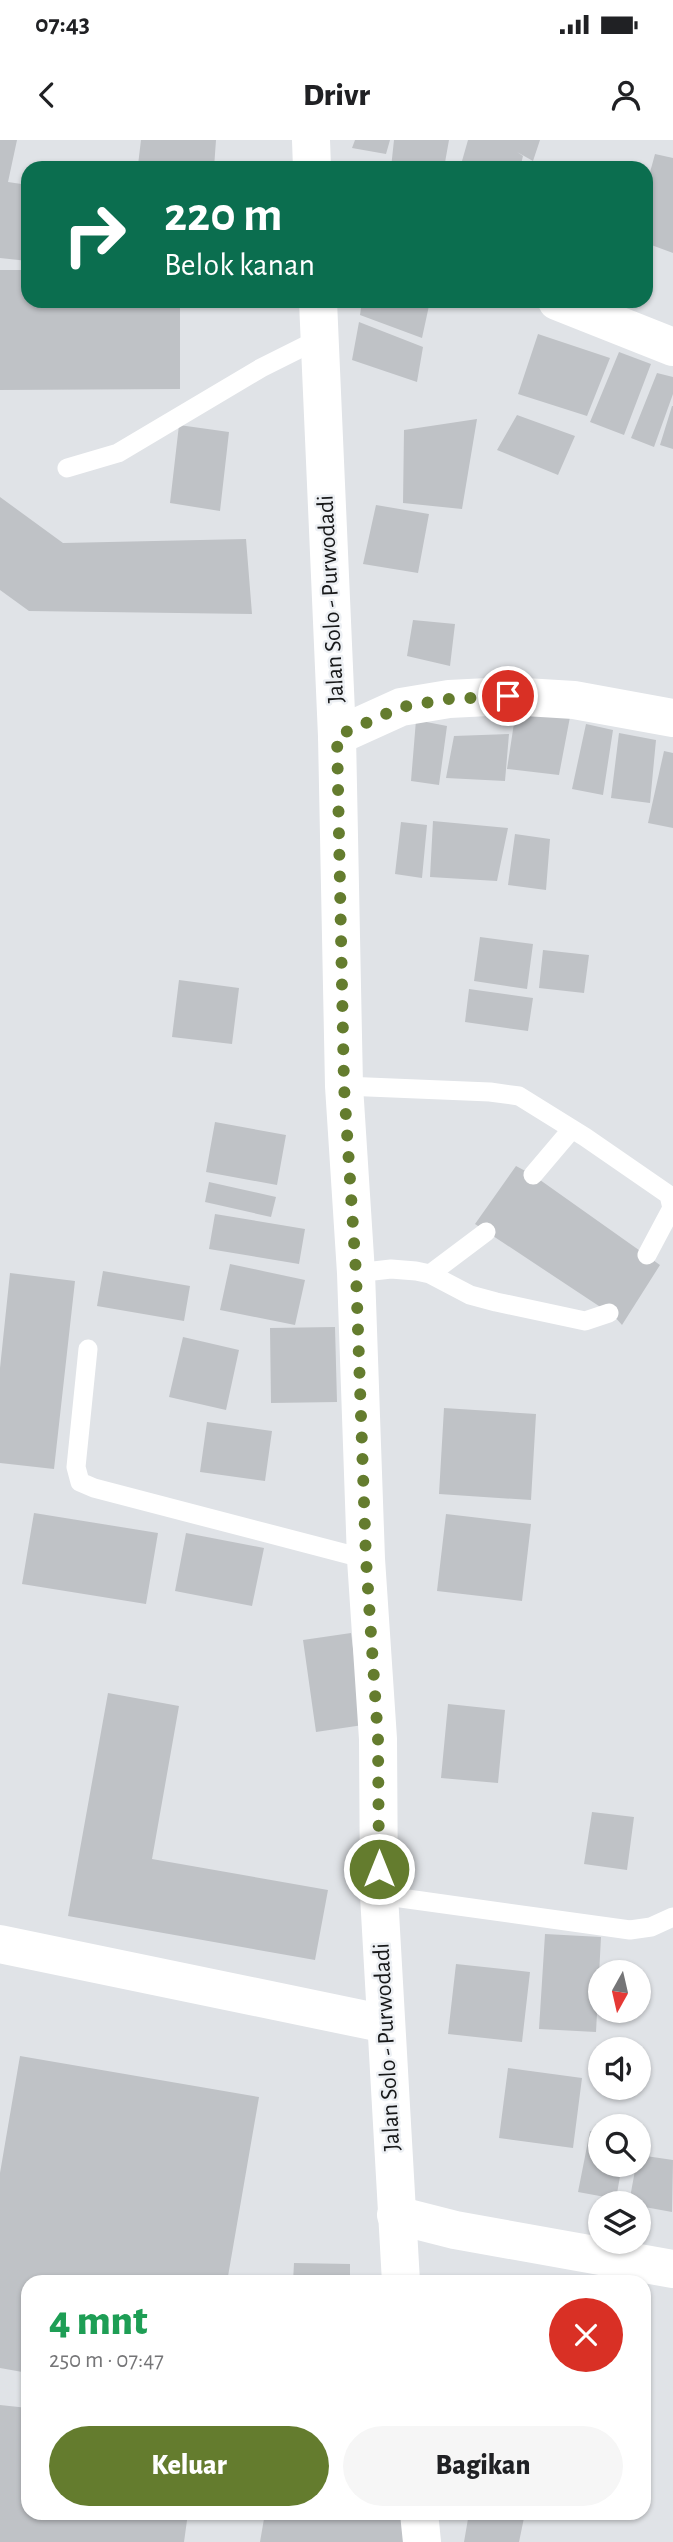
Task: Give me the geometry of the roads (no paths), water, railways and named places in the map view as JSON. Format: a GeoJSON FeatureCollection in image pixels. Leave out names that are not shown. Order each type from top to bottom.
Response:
{"type":"FeatureCollection","features":[{"type":"Feature","properties":{"kind":"main road"},"geometry":{"type":"LineString","coordinates":[[311,140],[312,161]]}},
{"type":"Feature","properties":{"kind":"main road","name":"Jalan Solo - Purwodadi"},"geometry":{"type":"LineString","coordinates":[[318,308],[337,736],[344,1086],[356,1273],[366,1559],[378,1739],[379,1895],[400,2275]]}},
{"type":"Feature","properties":{"kind":"main road"},"geometry":{"type":"LineString","coordinates":[[575,308],[673,347]]}},
{"type":"Feature","properties":{"kind":"main road"},"geometry":{"type":"LineString","coordinates":[[337,736],[401,707],[449,699],[496,697],[574,700],[673,718]]}},
{"type":"Feature","properties":{"kind":"main road"},"geometry":{"type":"LineString","coordinates":[[0,1944],[386,2024]]}},
{"type":"Feature","properties":{"kind":"main road"},"geometry":{"type":"LineString","coordinates":[[396,2216],[455,2230],[673,2269]]}},
{"type":"Feature","properties":{"kind":"main road"},"geometry":{"type":"LineString","coordinates":[[420,2520],[422,2542]]}},
{"type":"Feature","properties":{"kind":"lane"},"geometry":{"type":"LineString","coordinates":[[67,468],[118,453],[261,368],[319,339]]}},
{"type":"Feature","properties":{"kind":"lane"},"geometry":{"type":"LineString","coordinates":[[344,1086],[490,1092],[519,1096],[669,1195],[672,1208],[647,1255]]}},
{"type":"Feature","properties":{"kind":"lane"},"geometry":{"type":"LineString","coordinates":[[533,1175],[572,1129]]}},
{"type":"Feature","properties":{"kind":"lane"},"geometry":{"type":"LineString","coordinates":[[430,1274],[486,1232]]}},
{"type":"Feature","properties":{"kind":"lane"},"geometry":{"type":"LineString","coordinates":[[356,1273],[391,1269],[430,1274],[470,1295],[585,1321],[609,1313]]}},
{"type":"Feature","properties":{"kind":"lane"},"geometry":{"type":"LineString","coordinates":[[88,1349],[76,1467],[80,1482],[94,1488],[366,1559]]}},
{"type":"Feature","properties":{"kind":"lane"},"geometry":{"type":"LineString","coordinates":[[379,1895],[630,1930],[651,1927],[673,1917]]}}]}
